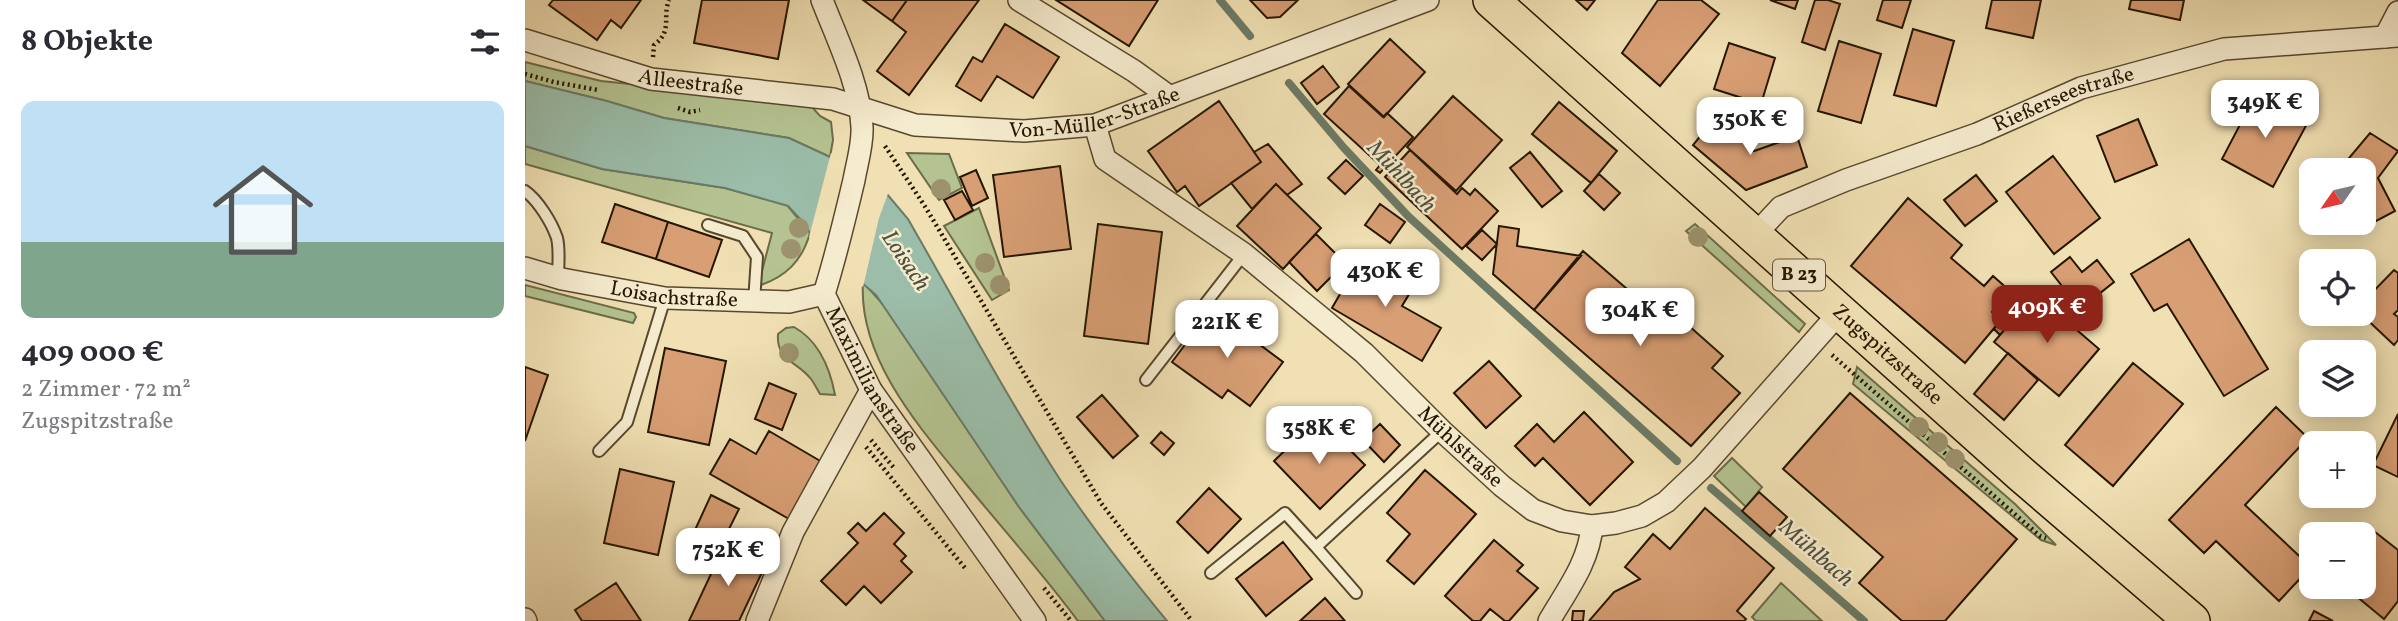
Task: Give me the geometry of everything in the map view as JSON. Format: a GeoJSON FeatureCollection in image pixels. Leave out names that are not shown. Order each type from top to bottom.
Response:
{"type":"FeatureCollection","features":[{"type":"Feature","properties":{"kind":"main road","name":"Zugspitzstraße"},"geometry":{"type":"LineString","coordinates":[[1491,0],[2022,475],[2192,621]]}},
{"type":"Feature","properties":{"kind":"street"},"geometry":{"type":"LineString","coordinates":[[822,0],[846,61],[859,107]]}},
{"type":"Feature","properties":{"kind":"street"},"geometry":{"type":"LineString","coordinates":[[1019,0],[1170,97]]}},
{"type":"Feature","properties":{"kind":"street","name":"Von-Müller-Straße"},"geometry":{"type":"LineString","coordinates":[[859,107],[915,125],[1024,131],[1095,125],[1428,0]]}},
{"type":"Feature","properties":{"kind":"street"},"geometry":{"type":"LineString","coordinates":[[2391,36],[2398,12]]}},
{"type":"Feature","properties":{"kind":"street","name":"Rießerseestraße"},"geometry":{"type":"LineString","coordinates":[[1755,235],[1781,208],[1846,180],[1977,134],[2081,88],[2224,49],[2391,36]]}},
{"type":"Feature","properties":{"kind":"street","name":"Alleestraße"},"geometry":{"type":"LineString","coordinates":[[525,40],[651,79],[833,99],[859,107]]}},
{"type":"Feature","properties":{"kind":"street","name":"Maximilianstraße"},"geometry":{"type":"LineString","coordinates":[[859,107],[862,129],[859,157],[841,239],[824,294],[871,390],[1035,621]]}},
{"type":"Feature","properties":{"kind":"street","name":"Mühlstraße"},"geometry":{"type":"LineString","coordinates":[[1095,125],[1105,159],[1244,254],[1364,353],[1442,431],[1533,510],[1562,521],[1592,526],[1616,523],[1642,516],[1666,502],[1702,468],[1840,312]]}},
{"type":"Feature","properties":{"kind":"street","name":"Loisachstraße"},"geometry":{"type":"LineString","coordinates":[[525,268],[558,278],[665,298],[789,302],[824,294]]}},
{"type":"Feature","properties":{"kind":"street"},"geometry":{"type":"LineString","coordinates":[[757,621],[793,532],[871,390]]}},
{"type":"Feature","properties":{"kind":"street"},"geometry":{"type":"LineString","coordinates":[[1549,621],[1583,564],[1590,544],[1592,526]]}},
{"type":"Feature","properties":{"kind":"lane"},"geometry":{"type":"LineString","coordinates":[[525,191],[548,220],[558,239],[558,278]]}},
{"type":"Feature","properties":{"kind":"lane"},"geometry":{"type":"LineString","coordinates":[[708,225],[743,236],[757,257],[754,302]]}},
{"type":"Feature","properties":{"kind":"lane"},"geometry":{"type":"LineString","coordinates":[[1146,380],[1244,254]]}},
{"type":"Feature","properties":{"kind":"lane"},"geometry":{"type":"LineString","coordinates":[[599,451],[627,422],[665,298]]}},
{"type":"Feature","properties":{"kind":"lane"},"geometry":{"type":"LineString","coordinates":[[1316,547],[1442,431]]}},
{"type":"Feature","properties":{"kind":"lane"},"geometry":{"type":"LineString","coordinates":[[1211,573],[1285,513],[1356,593]]}},
{"type":"Feature","properties":{"kind":"path"},"geometry":{"type":"LineString","coordinates":[[651,79],[654,46],[663,39],[667,24],[665,11],[669,0]]}},
{"type":"Feature","properties":{"kind":"path"},"geometry":{"type":"LineString","coordinates":[[859,107],[926,208],[1101,503],[1192,621]]}},
{"type":"Feature","properties":{"kind":"path"},"geometry":{"type":"LineString","coordinates":[[1815,341],[2040,536]]}},
{"type":"Feature","properties":{"kind":"path"},"geometry":{"type":"LineString","coordinates":[[850,428],[973,578]]}},
{"type":"Feature","properties":{"kind":"shaded area"},"geometry":{"type":"Polygon","coordinates":[[[525,62],[601,81],[790,100],[813,108],[831,122],[833,140],[830,157],[789,138],[664,118],[525,81],[525,62]]]}},
{"type":"Feature","properties":{"kind":"shaded area"},"geometry":{"type":"Polygon","coordinates":[[[525,146],[602,169],[725,188],[787,205],[810,233],[807,243],[785,273],[758,286],[772,233],[525,164],[525,146]]]}},
{"type":"Feature","properties":{"kind":"shaded area"},"geometry":{"type":"Polygon","coordinates":[[[907,153],[949,154],[962,188],[939,200],[907,153]]]}},
{"type":"Feature","properties":{"kind":"shaded area"},"geometry":{"type":"Polygon","coordinates":[[[979,208],[1009,290],[992,300],[944,226],[979,208]]]}},
{"type":"Feature","properties":{"kind":"shaded area"},"geometry":{"type":"Polygon","coordinates":[[[1695,224],[1805,324],[1799,332],[1686,231],[1695,224]]]}},
{"type":"Feature","properties":{"kind":"shaded area"},"geometry":{"type":"Polygon","coordinates":[[[863,282],[888,310],[1019,507],[1105,621],[1078,621],[912,416],[881,365],[871,338],[864,310],[863,282]]]}},
{"type":"Feature","properties":{"kind":"shaded area"},"geometry":{"type":"Polygon","coordinates":[[[525,285],[634,313],[636,317],[633,323],[525,296],[525,285]]]}},
{"type":"Feature","properties":{"kind":"shaded area"},"geometry":{"type":"Polygon","coordinates":[[[794,327],[810,340],[822,356],[835,395],[820,394],[811,379],[780,350],[778,334],[786,328],[794,327]]]}},
{"type":"Feature","properties":{"kind":"shaded area"},"geometry":{"type":"Polygon","coordinates":[[[1857,367],[2015,504],[2056,545],[2041,540],[1853,384],[1857,367]]]}},
{"type":"Feature","properties":{"kind":"shaded area"},"geometry":{"type":"Polygon","coordinates":[[[1732,458],[1762,487],[1746,507],[1714,476],[1732,458]]]}},
{"type":"Feature","properties":{"kind":"shaded area"},"geometry":{"type":"Polygon","coordinates":[[[1781,583],[1822,621],[1756,621],[1752,617],[1781,583]]]}},
{"type":"Feature","properties":{"kind":"water","name":"Loisach"},"geometry":{"type":"Polygon","coordinates":[[[525,81],[664,118],[789,138],[830,157],[887,194],[908,219],[1061,481],[1112,552],[1167,621],[1105,621],[1019,507],[876,295],[820,247],[788,206],[725,188],[602,169],[525,146],[525,81]]]}},
{"type":"Feature","properties":{"kind":"pier"},"geometry":{"type":"Polygon","coordinates":[[[831,153],[889,191],[879,218],[863,287],[817,250],[809,237],[831,153]]]}},
{"type":"Feature","properties":{"kind":"building"},"geometry":{"type":"Polygon","coordinates":[[[553,0],[641,0],[621,28],[611,20],[597,40],[549,5],[553,0]]]}},
{"type":"Feature","properties":{"kind":"building"},"geometry":{"type":"Polygon","coordinates":[[[702,0],[789,0],[778,59],[694,43],[702,0]]]}},
{"type":"Feature","properties":{"kind":"building"},"geometry":{"type":"Polygon","coordinates":[[[863,0],[907,0],[892,21],[863,0]]]}},
{"type":"Feature","properties":{"kind":"building"},"geometry":{"type":"Polygon","coordinates":[[[907,0],[979,0],[909,95],[877,71],[906,32],[892,21],[907,0]]]}},
{"type":"Feature","properties":{"kind":"building"},"geometry":{"type":"Polygon","coordinates":[[[1056,0],[1158,0],[1129,46],[1056,0]]]}},
{"type":"Feature","properties":{"kind":"building"},"geometry":{"type":"Polygon","coordinates":[[[1250,0],[1298,0],[1280,17],[1267,18],[1250,0]]]}},
{"type":"Feature","properties":{"kind":"building"},"geometry":{"type":"Polygon","coordinates":[[[1576,0],[1595,0],[1587,10],[1576,0]]]}},
{"type":"Feature","properties":{"kind":"building"},"geometry":{"type":"Polygon","coordinates":[[[1658,0],[1701,0],[1719,14],[1660,86],[1622,53],[1658,0]]]}},
{"type":"Feature","properties":{"kind":"building"},"geometry":{"type":"Polygon","coordinates":[[[1770,0],[1798,0],[1795,9],[1770,0]]]}},
{"type":"Feature","properties":{"kind":"building"},"geometry":{"type":"Polygon","coordinates":[[[1815,0],[1840,4],[1825,50],[1802,42],[1815,0]]]}},
{"type":"Feature","properties":{"kind":"building"},"geometry":{"type":"Polygon","coordinates":[[[1883,0],[1911,0],[1902,28],[1877,20],[1883,0]]]}},
{"type":"Feature","properties":{"kind":"building"},"geometry":{"type":"Polygon","coordinates":[[[1992,0],[2041,0],[2033,38],[1986,28],[1992,0]]]}},
{"type":"Feature","properties":{"kind":"building"},"geometry":{"type":"Polygon","coordinates":[[[2131,0],[2184,0],[2180,20],[2129,9],[2131,0]]]}},
{"type":"Feature","properties":{"kind":"building"},"geometry":{"type":"Polygon","coordinates":[[[1005,24],[1059,57],[1033,98],[997,76],[981,101],[956,86],[973,57],[982,62],[1005,24]]]}},
{"type":"Feature","properties":{"kind":"building"},"geometry":{"type":"Polygon","coordinates":[[[1913,29],[1954,41],[1936,106],[1894,95],[1913,29]]]}},
{"type":"Feature","properties":{"kind":"building"},"geometry":{"type":"Polygon","coordinates":[[[1390,39],[1425,72],[1384,117],[1348,84],[1390,39]]]}},
{"type":"Feature","properties":{"kind":"building"},"geometry":{"type":"Polygon","coordinates":[[[1839,41],[1881,54],[1861,123],[1818,111],[1839,41]]]}},
{"type":"Feature","properties":{"kind":"building"},"geometry":{"type":"Polygon","coordinates":[[[1729,43],[1775,58],[1761,104],[1714,89],[1729,43]]]}},
{"type":"Feature","properties":{"kind":"building"},"geometry":{"type":"Polygon","coordinates":[[[1323,66],[1339,87],[1317,104],[1301,83],[1323,66]]]}},
{"type":"Feature","properties":{"kind":"building"},"geometry":{"type":"Polygon","coordinates":[[[1349,86],[1383,117],[1387,113],[1413,137],[1380,173],[1376,170],[1380,165],[1324,114],[1349,86]]]}},
{"type":"Feature","properties":{"kind":"building"},"geometry":{"type":"Polygon","coordinates":[[[2256,94],[2308,122],[2273,187],[2222,159],[2256,94]]]}},
{"type":"Feature","properties":{"kind":"building"},"geometry":{"type":"Polygon","coordinates":[[[1453,96],[1502,140],[1456,191],[1407,147],[1453,96]]]}},
{"type":"Feature","properties":{"kind":"building"},"geometry":{"type":"Polygon","coordinates":[[[1219,101],[1261,162],[1199,206],[1185,186],[1177,192],[1148,151],[1219,101]]]}},
{"type":"Feature","properties":{"kind":"building"},"geometry":{"type":"Polygon","coordinates":[[[1559,102],[1617,151],[1591,183],[1532,134],[1559,102]]]}},
{"type":"Feature","properties":{"kind":"building"},"geometry":{"type":"Polygon","coordinates":[[[1715,118],[1754,151],[1797,136],[1807,167],[1746,190],[1693,145],[1715,118]]]}},
{"type":"Feature","properties":{"kind":"building"},"geometry":{"type":"Polygon","coordinates":[[[2138,119],[2157,165],[2115,182],[2097,136],[2138,119]]]}},
{"type":"Feature","properties":{"kind":"building"},"geometry":{"type":"Polygon","coordinates":[[[2370,133],[2398,151],[2378,178],[2395,211],[2377,221],[2377,158],[2349,158],[2370,133]]]}},
{"type":"Feature","properties":{"kind":"building"},"geometry":{"type":"Polygon","coordinates":[[[1268,144],[1302,184],[1287,195],[1276,184],[1252,209],[1231,183],[1261,162],[1254,152],[1268,144]]]}},
{"type":"Feature","properties":{"kind":"building"},"geometry":{"type":"Polygon","coordinates":[[[1410,150],[1457,194],[1462,188],[1470,195],[1475,189],[1498,211],[1462,249],[1385,177],[1410,150]]]}},
{"type":"Feature","properties":{"kind":"building"},"geometry":{"type":"Polygon","coordinates":[[[1530,152],[1562,191],[1542,207],[1510,168],[1530,152]]]}},
{"type":"Feature","properties":{"kind":"building"},"geometry":{"type":"Polygon","coordinates":[[[2053,156],[2100,218],[2054,254],[2006,192],[2053,156]]]}},
{"type":"Feature","properties":{"kind":"building"},"geometry":{"type":"Polygon","coordinates":[[[1346,160],[1363,176],[1345,194],[1328,178],[1346,160]]]}},
{"type":"Feature","properties":{"kind":"building"},"geometry":{"type":"Polygon","coordinates":[[[1060,166],[1071,249],[1004,257],[993,175],[1060,166]]]}},
{"type":"Feature","properties":{"kind":"building"},"geometry":{"type":"Polygon","coordinates":[[[976,170],[988,198],[972,206],[960,177],[976,170]]]}},
{"type":"Feature","properties":{"kind":"building"},"geometry":{"type":"Polygon","coordinates":[[[1599,174],[1620,193],[1604,210],[1584,191],[1599,174]]]}},
{"type":"Feature","properties":{"kind":"building"},"geometry":{"type":"Polygon","coordinates":[[[1976,175],[1997,201],[1965,226],[1944,200],[1976,175]]]}},
{"type":"Feature","properties":{"kind":"building"},"geometry":{"type":"Polygon","coordinates":[[[1276,184],[1321,228],[1283,269],[1237,226],[1276,184]]]}},
{"type":"Feature","properties":{"kind":"building"},"geometry":{"type":"Polygon","coordinates":[[[962,191],[973,210],[955,220],[944,200],[962,191]]]}},
{"type":"Feature","properties":{"kind":"building"},"geometry":{"type":"Polygon","coordinates":[[[1908,198],[1962,245],[1951,258],[1984,286],[1993,276],[2010,291],[1992,312],[2001,320],[1965,363],[1851,266],[1908,198]]]}},
{"type":"Feature","properties":{"kind":"building"},"geometry":{"type":"Polygon","coordinates":[[[615,204],[668,222],[656,259],[602,242],[615,204]]]}},
{"type":"Feature","properties":{"kind":"building"},"geometry":{"type":"Polygon","coordinates":[[[1380,204],[1405,222],[1390,243],[1365,225],[1380,204]]]}},
{"type":"Feature","properties":{"kind":"building"},"geometry":{"type":"Polygon","coordinates":[[[668,222],[722,240],[709,277],[656,259],[668,222]]]}},
{"type":"Feature","properties":{"kind":"building"},"geometry":{"type":"Polygon","coordinates":[[[1098,224],[1162,232],[1148,344],[1084,336],[1098,224]]]}},
{"type":"Feature","properties":{"kind":"building"},"geometry":{"type":"Polygon","coordinates":[[[1499,226],[1519,229],[1517,246],[1581,256],[1534,310],[1493,274],[1499,226]]]}},
{"type":"Feature","properties":{"kind":"building"},"geometry":{"type":"Polygon","coordinates":[[[1482,230],[1497,244],[1482,260],[1466,246],[1482,230]]]}},
{"type":"Feature","properties":{"kind":"building"},"geometry":{"type":"Polygon","coordinates":[[[1316,234],[1345,263],[1317,291],[1289,262],[1316,234]]]}},
{"type":"Feature","properties":{"kind":"building"},"geometry":{"type":"Polygon","coordinates":[[[2189,239],[2268,369],[2224,396],[2167,304],[2154,311],[2131,274],[2189,239]]]}},
{"type":"Feature","properties":{"kind":"building"},"geometry":{"type":"Polygon","coordinates":[[[1583,251],[1663,320],[1671,310],[1723,356],[1712,368],[1740,393],[1691,446],[1534,310],[1583,251]]]}},
{"type":"Feature","properties":{"kind":"building"},"geometry":{"type":"Polygon","coordinates":[[[1362,256],[1414,286],[1402,306],[1441,328],[1422,361],[1332,308],[1362,256]]]}},
{"type":"Feature","properties":{"kind":"building"},"geometry":{"type":"Polygon","coordinates":[[[2070,257],[2082,272],[2097,260],[2114,282],[2080,309],[2051,272],[2070,257]]]}},
{"type":"Feature","properties":{"kind":"building"},"geometry":{"type":"Polygon","coordinates":[[[2394,270],[2398,273],[2398,310],[2394,314],[2398,317],[2398,340],[2394,345],[2374,326],[2376,326],[2376,289],[2394,270]]]}},
{"type":"Feature","properties":{"kind":"building"},"geometry":{"type":"Polygon","coordinates":[[[2035,294],[2099,349],[2059,396],[1994,342],[2035,294]]]}},
{"type":"Feature","properties":{"kind":"building"},"geometry":{"type":"Polygon","coordinates":[[[1212,309],[1283,362],[1250,406],[1228,390],[1222,398],[1172,362],[1212,309]]]}},
{"type":"Feature","properties":{"kind":"building"},"geometry":{"type":"Polygon","coordinates":[[[2001,320],[2008,325],[2000,335],[1994,329],[2001,320]]]}},
{"type":"Feature","properties":{"kind":"building"},"geometry":{"type":"Polygon","coordinates":[[[665,348],[726,361],[709,445],[648,432],[665,348]]]}},
{"type":"Feature","properties":{"kind":"building"},"geometry":{"type":"Polygon","coordinates":[[[2008,353],[2038,380],[2004,420],[1974,394],[2008,353]]]}},
{"type":"Feature","properties":{"kind":"building"},"geometry":{"type":"Polygon","coordinates":[[[1489,361],[1521,396],[1486,428],[1454,393],[1489,361]]]}},
{"type":"Feature","properties":{"kind":"building"},"geometry":{"type":"Polygon","coordinates":[[[2133,363],[2183,404],[2113,486],[2065,445],[2133,363]]]}},
{"type":"Feature","properties":{"kind":"building"},"geometry":{"type":"Polygon","coordinates":[[[525,367],[548,375],[525,441],[525,367]]]}},
{"type":"Feature","properties":{"kind":"building"},"geometry":{"type":"Polygon","coordinates":[[[769,383],[796,394],[782,430],[755,419],[769,383]]]}},
{"type":"Feature","properties":{"kind":"building"},"geometry":{"type":"Polygon","coordinates":[[[1850,393],[2017,539],[1945,621],[1902,621],[1859,583],[1883,557],[1783,469],[1850,393]]]}},
{"type":"Feature","properties":{"kind":"building"},"geometry":{"type":"Polygon","coordinates":[[[1102,395],[1138,436],[1113,458],[1077,417],[1102,395]]]}},
{"type":"Feature","properties":{"kind":"building"},"geometry":{"type":"Polygon","coordinates":[[[2276,407],[2301,431],[2299,448],[2245,505],[2299,556],[2299,580],[2279,601],[2216,541],[2204,553],[2169,520],[2276,407]]]}},
{"type":"Feature","properties":{"kind":"building"},"geometry":{"type":"Polygon","coordinates":[[[1584,412],[1633,462],[1590,505],[1543,458],[1535,466],[1515,446],[1537,424],[1554,442],[1584,412]]]}},
{"type":"Feature","properties":{"kind":"building"},"geometry":{"type":"Polygon","coordinates":[[[2398,414],[2398,477],[2376,466],[2376,459],[2398,414]]]}},
{"type":"Feature","properties":{"kind":"building"},"geometry":{"type":"Polygon","coordinates":[[[1380,424],[1400,445],[1384,462],[1363,440],[1380,424]]]}},
{"type":"Feature","properties":{"kind":"building"},"geometry":{"type":"Polygon","coordinates":[[[1306,430],[1320,445],[1332,432],[1365,465],[1320,509],[1274,461],[1306,430]]]}},
{"type":"Feature","properties":{"kind":"building"},"geometry":{"type":"Polygon","coordinates":[[[769,431],[822,462],[789,519],[710,474],[730,439],[756,454],[769,431]]]}},
{"type":"Feature","properties":{"kind":"building"},"geometry":{"type":"Polygon","coordinates":[[[1161,432],[1174,443],[1164,455],[1151,443],[1161,432]]]}},
{"type":"Feature","properties":{"kind":"building"},"geometry":{"type":"Polygon","coordinates":[[[620,469],[674,482],[658,555],[604,543],[620,469]]]}},
{"type":"Feature","properties":{"kind":"building"},"geometry":{"type":"Polygon","coordinates":[[[1425,470],[1476,514],[1414,584],[1387,561],[1410,534],[1387,513],[1425,470]]]}},
{"type":"Feature","properties":{"kind":"building"},"geometry":{"type":"Polygon","coordinates":[[[1209,488],[1241,519],[1208,553],[1177,522],[1209,488]]]}},
{"type":"Feature","properties":{"kind":"building"},"geometry":{"type":"Polygon","coordinates":[[[1759,492],[1787,517],[1770,536],[1742,511],[1759,492]]]}},
{"type":"Feature","properties":{"kind":"building"},"geometry":{"type":"Polygon","coordinates":[[[711,495],[739,509],[722,543],[695,530],[711,495]]]}},
{"type":"Feature","properties":{"kind":"building"},"geometry":{"type":"Polygon","coordinates":[[[1705,508],[1774,568],[1737,611],[1746,619],[1744,621],[1589,621],[1614,592],[1640,579],[1625,567],[1653,534],[1670,549],[1705,508]]]}},
{"type":"Feature","properties":{"kind":"building"},"geometry":{"type":"Polygon","coordinates":[[[884,513],[904,533],[894,544],[906,556],[901,561],[912,572],[881,603],[864,586],[846,605],[821,581],[858,543],[848,533],[858,523],[866,531],[884,513]]]}},
{"type":"Feature","properties":{"kind":"building"},"geometry":{"type":"Polygon","coordinates":[[[2376,533],[2398,550],[2398,601],[2384,619],[2360,599],[2376,599],[2376,533]]]}},
{"type":"Feature","properties":{"kind":"building"},"geometry":{"type":"Polygon","coordinates":[[[1494,540],[1523,565],[1517,571],[1538,588],[1509,621],[1505,621],[1490,609],[1480,621],[1473,621],[1445,596],[1494,540]]]}},
{"type":"Feature","properties":{"kind":"building"},"geometry":{"type":"Polygon","coordinates":[[[1283,542],[1312,579],[1266,616],[1236,579],[1283,542]]]}},
{"type":"Feature","properties":{"kind":"building"},"geometry":{"type":"Polygon","coordinates":[[[724,546],[765,566],[739,621],[689,621],[724,546]]]}},
{"type":"Feature","properties":{"kind":"building"},"geometry":{"type":"Polygon","coordinates":[[[616,583],[641,621],[582,621],[575,610],[616,583]]]}},
{"type":"Feature","properties":{"kind":"building"},"geometry":{"type":"Polygon","coordinates":[[[1325,598],[1345,621],[1300,621],[1325,598]]]}},
{"type":"Feature","properties":{"kind":"building"},"geometry":{"type":"Polygon","coordinates":[[[1573,611],[1584,611],[1583,621],[1572,621],[1573,611]]]}},
{"type":"Feature","properties":{"kind":"building"},"geometry":{"type":"Polygon","coordinates":[[[2314,611],[2333,621],[2309,621],[2314,611]]]}},
{"type":"Feature","properties":{"kind":"waterway","name":"Mühlbach"},"geometry":{"type":"LineString","coordinates":[[1220,0],[1250,36]]}},
{"type":"Feature","properties":{"kind":"waterway","name":"Mühlbach"},"geometry":{"type":"LineString","coordinates":[[1289,83],[1344,148],[1409,217],[1677,461]]}},
{"type":"Feature","properties":{"kind":"waterway","name":"Mühlbach"},"geometry":{"type":"LineString","coordinates":[[1711,488],[1864,621]]}}]}
